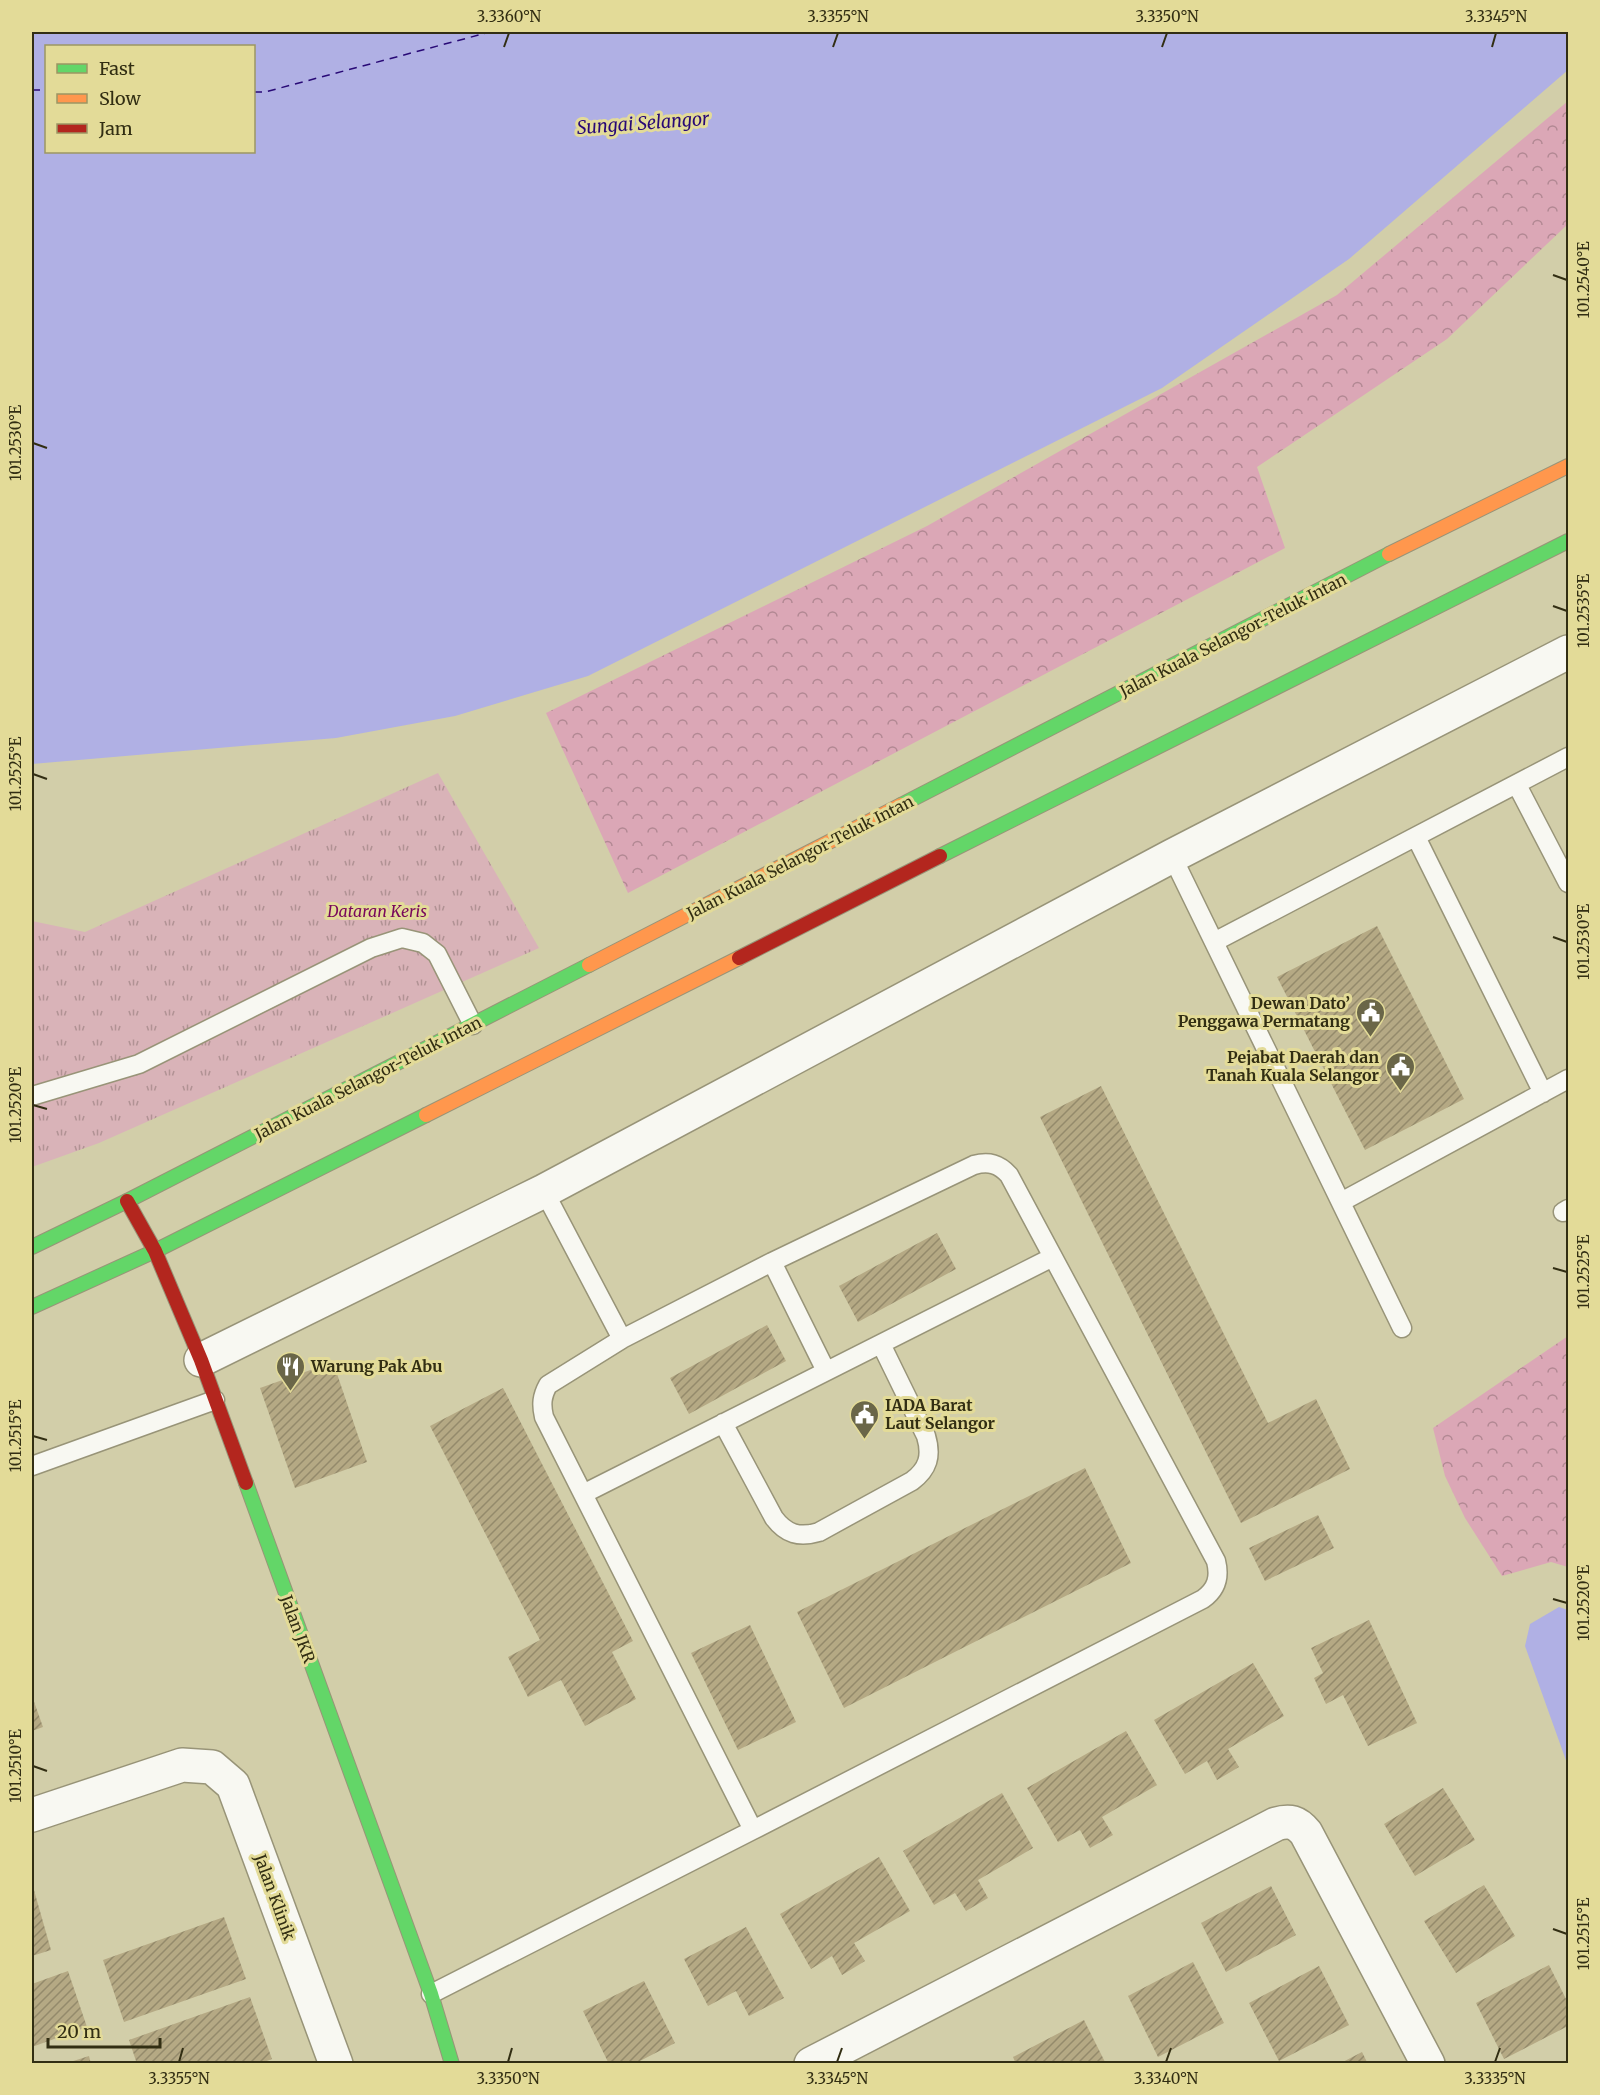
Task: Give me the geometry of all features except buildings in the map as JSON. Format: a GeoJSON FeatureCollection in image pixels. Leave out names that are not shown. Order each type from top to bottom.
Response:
{"type":"FeatureCollection","features":[{"type":"Feature","properties":{"kind":"main road","name":"Jalan Kuala Selangor-Teluk Intan"},"geometry":{"type":"LineString","coordinates":[[32,1247],[473,1025],[1462,517],[1569,466]]}},
{"type":"Feature","properties":{"kind":"main road"},"geometry":{"type":"LineString","coordinates":[[32,1307],[154,1251],[1569,541]]}},
{"type":"Feature","properties":{"kind":"main road","name":"Jalan JKR"},"geometry":{"type":"LineString","coordinates":[[127,1201],[154,1251],[201,1360],[431,1994],[452,2064]]}},
{"type":"Feature","properties":{"kind":"street"},"geometry":{"type":"LineString","coordinates":[[201,1360],[544,1191],[1172,856],[1569,651]]}},
{"type":"Feature","properties":{"kind":"street","name":"Jalan Klinik"},"geometry":{"type":"LineString","coordinates":[[32,1815],[182,1765],[212,1767],[233,1785],[336,2064]]}},
{"type":"Feature","properties":{"kind":"street"},"geometry":{"type":"LineString","coordinates":[[811,2064],[1266,1829],[1288,1821],[1299,1824],[1306,1833],[1428,2064]]}},
{"type":"Feature","properties":{"kind":"lane"},"geometry":{"type":"LineString","coordinates":[[1214,942],[1569,757]]}},
{"type":"Feature","properties":{"kind":"lane"},"geometry":{"type":"LineString","coordinates":[[1517,785],[1569,883]]}},
{"type":"Feature","properties":{"kind":"lane"},"geometry":{"type":"LineString","coordinates":[[1416,837],[1543,1093]]}},
{"type":"Feature","properties":{"kind":"lane"},"geometry":{"type":"LineString","coordinates":[[1172,856],[1402,1328]]}},
{"type":"Feature","properties":{"kind":"lane"},"geometry":{"type":"LineString","coordinates":[[32,1096],[139,1064],[371,948],[402,938],[423,942],[437,954],[473,1025]]}},
{"type":"Feature","properties":{"kind":"lane"},"geometry":{"type":"LineString","coordinates":[[1341,1202],[1569,1079]]}},
{"type":"Feature","properties":{"kind":"lane"},"geometry":{"type":"LineString","coordinates":[[431,1994],[753,1830],[1203,1599],[1212,1592],[1219,1572],[1216,1561],[1009,1175],[993,1163],[983,1162],[772,1262],[622,1339],[558,1378],[548,1385],[543,1394],[541,1406],[544,1417],[753,1830]]}},
{"type":"Feature","properties":{"kind":"lane"},"geometry":{"type":"LineString","coordinates":[[544,1191],[622,1339]]}},
{"type":"Feature","properties":{"kind":"lane"},"geometry":{"type":"LineString","coordinates":[[583,1494],[1053,1257]]}},
{"type":"Feature","properties":{"kind":"lane"},"geometry":{"type":"LineString","coordinates":[[772,1262],[826,1371]]}},
{"type":"Feature","properties":{"kind":"lane"},"geometry":{"type":"LineString","coordinates":[[723,1423],[774,1518],[782,1528],[793,1534],[807,1536],[819,1532],[912,1481],[922,1473],[928,1461],[930,1448],[926,1436],[881,1344]]}},
{"type":"Feature","properties":{"kind":"lane"},"geometry":{"type":"LineString","coordinates":[[32,1466],[216,1400]]}},
{"type":"Feature","properties":{"kind":"green space"},"geometry":{"type":"Polygon","coordinates":[[[1568,101],[1568,224],[1447,339],[1257,467],[1285,548],[628,893],[546,713],[927,526],[1337,295],[1568,101]]]}},
{"type":"Feature","properties":{"kind":"green space","name":"Dataran Keris"},"geometry":{"type":"Polygon","coordinates":[[[438,773],[539,948],[99,1143],[32,1167],[32,921],[85,932],[438,773]]]}},
{"type":"Feature","properties":{"kind":"green space"},"geometry":{"type":"Polygon","coordinates":[[[1568,1336],[1568,1567],[1551,1562],[1502,1576],[1465,1518],[1445,1476],[1433,1428],[1568,1336]]]}},
{"type":"Feature","properties":{"kind":"water","name":"Sungai Selangor"},"geometry":{"type":"Polygon","coordinates":[[[32,32],[1568,32],[1568,70],[1349,259],[1162,388],[588,676],[455,716],[336,738],[32,764],[32,32]]]}},
{"type":"Feature","properties":{"kind":"water"},"geometry":{"type":"Polygon","coordinates":[[[1559,1607],[1568,1610],[1568,1766],[1525,1646],[1530,1624],[1559,1607]]]}},
{"type":"Feature","properties":{"kind":"ferry route"},"geometry":{"type":"LineString","coordinates":[[255,92],[265,92],[490,32]]}},
{"type":"Feature","properties":{"kind":"ferry route"},"geometry":{"type":"LineString","coordinates":[[32,90],[45,90]]}},
{"type":"Feature","properties":{"kind":"traffic: fast"},"geometry":{"type":"LineString","coordinates":[[940,856],[1568,541]]}},
{"type":"Feature","properties":{"kind":"traffic: fast"},"geometry":{"type":"LineString","coordinates":[[901,805],[1389,554]]}},
{"type":"Feature","properties":{"kind":"traffic: fast"},"geometry":{"type":"LineString","coordinates":[[32,1247],[127,1201],[589,965]]}},
{"type":"Feature","properties":{"kind":"traffic: fast"},"geometry":{"type":"LineString","coordinates":[[32,1307],[155,1251],[426,1115]]}},
{"type":"Feature","properties":{"kind":"traffic: fast"},"geometry":{"type":"LineString","coordinates":[[246,1483],[431,1994],[452,2064]]}},
{"type":"Feature","properties":{"kind":"traffic: slow"},"geometry":{"type":"LineString","coordinates":[[1389,554],[1568,466]]}},
{"type":"Feature","properties":{"kind":"traffic: slow"},"geometry":{"type":"LineString","coordinates":[[589,965],[901,805]]}},
{"type":"Feature","properties":{"kind":"traffic: slow"},"geometry":{"type":"LineString","coordinates":[[426,1115],[739,958]]}},
{"type":"Feature","properties":{"kind":"traffic: jam"},"geometry":{"type":"LineString","coordinates":[[739,958],[940,856]]}},
{"type":"Feature","properties":{"kind":"traffic: jam"},"geometry":{"type":"LineString","coordinates":[[127,1201],[155,1251],[201,1360],[246,1483]]}},
{"type":"Feature","properties":{"kind":"place","name":"Dewan Dato’ Penggawa Permatang"},"geometry":{"type":"Point","coordinates":[1371,1038]}},
{"type":"Feature","properties":{"kind":"place","name":"Pejabat Daerah dan Tanah Kuala Selangor"},"geometry":{"type":"Point","coordinates":[1400,1092]}},
{"type":"Feature","properties":{"kind":"place","name":"Warung Pak Abu"},"geometry":{"type":"Point","coordinates":[290,1392]}},
{"type":"Feature","properties":{"kind":"place","name":"IADA Barat Laut Selangor"},"geometry":{"type":"Point","coordinates":[864,1440]}}]}
